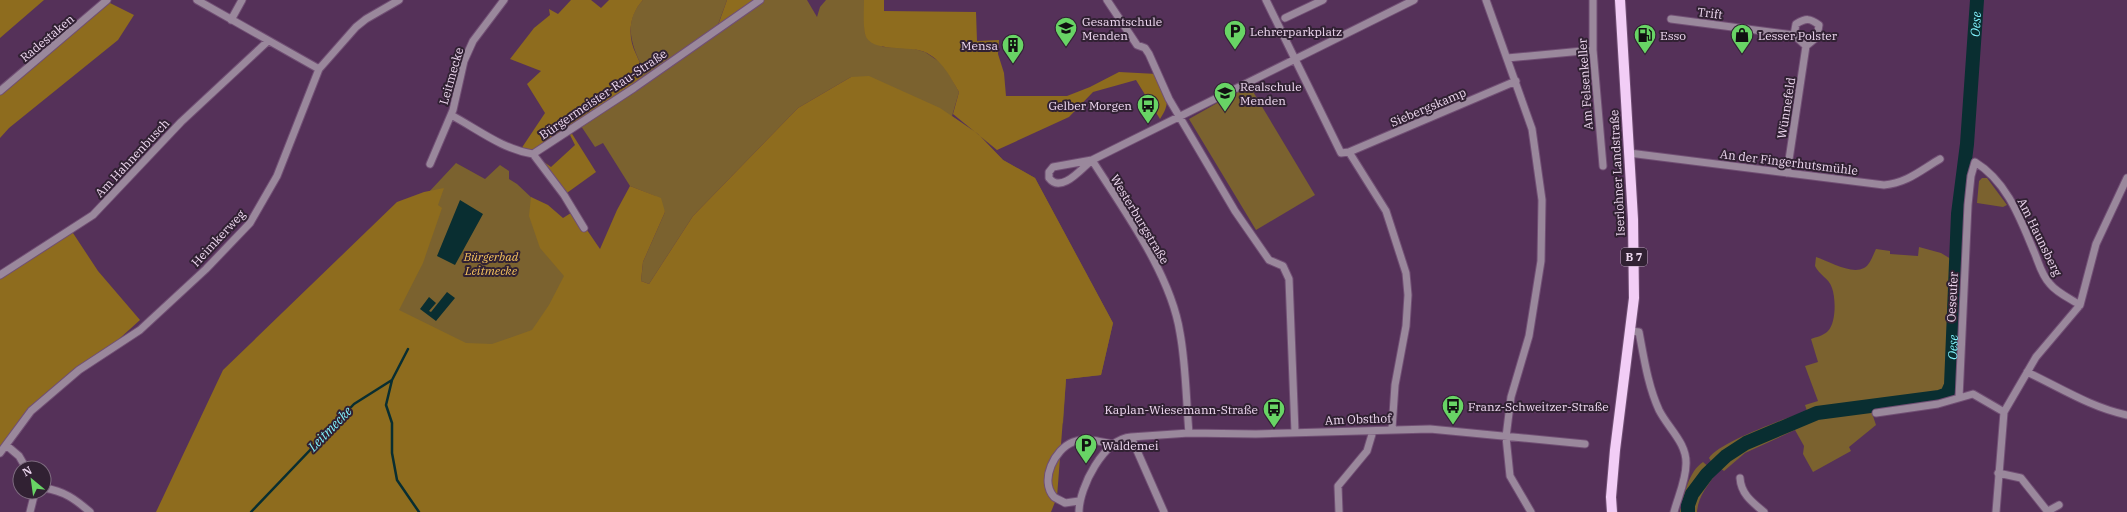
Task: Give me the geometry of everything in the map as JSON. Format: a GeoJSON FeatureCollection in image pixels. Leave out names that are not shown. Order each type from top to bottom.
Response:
{"type":"FeatureCollection","features":[{"type":"Feature","properties":{"kind":"main road","name":"Iserlohner Landstraße"},"geometry":{"type":"LineString","coordinates":[[1612,512],[1611,497],[1614,458],[1630,331],[1635,276],[1620,0]]}},
{"type":"Feature","properties":{"kind":"street","name":"Radestaken"},"geometry":{"type":"LineString","coordinates":[[0,91],[107,0]]}},
{"type":"Feature","properties":{"kind":"street"},"geometry":{"type":"LineString","coordinates":[[197,0],[319,70]]}},
{"type":"Feature","properties":{"kind":"street"},"geometry":{"type":"LineString","coordinates":[[231,20],[242,0]]}},
{"type":"Feature","properties":{"kind":"street","name":"Heimkerweg"},"geometry":{"type":"LineString","coordinates":[[0,453],[32,411],[79,370],[140,330],[206,269],[250,222],[277,176],[319,70],[356,27],[371,15],[399,0]]}},
{"type":"Feature","properties":{"kind":"street","name":"Leitmecke"},"geometry":{"type":"LineString","coordinates":[[430,164],[451,115],[464,61],[473,41],[504,0]]}},
{"type":"Feature","properties":{"kind":"street","name":"Bürgermeister-Rau-Straße"},"geometry":{"type":"LineString","coordinates":[[451,115],[501,145],[519,152],[533,154],[634,88],[760,0]]}},
{"type":"Feature","properties":{"kind":"street"},"geometry":{"type":"LineString","coordinates":[[1107,0],[1137,45],[1145,48],[1149,54],[1161,86],[1235,211],[1264,254],[1269,260],[1283,266],[1289,279],[1295,432]]}},
{"type":"Feature","properties":{"kind":"street"},"geometry":{"type":"LineString","coordinates":[[1266,0],[1341,153],[1350,152],[1386,211],[1406,273],[1408,295],[1406,326],[1395,385],[1392,429]]}},
{"type":"Feature","properties":{"kind":"street"},"geometry":{"type":"LineString","coordinates":[[1285,18],[1323,0]]}},
{"type":"Feature","properties":{"kind":"street"},"geometry":{"type":"LineString","coordinates":[[1092,160],[1053,167],[1049,172],[1049,178],[1053,184],[1057,185],[1063,183],[1092,160],[1414,0]]}},
{"type":"Feature","properties":{"kind":"street"},"geometry":{"type":"LineString","coordinates":[[1486,0],[1532,129],[1542,200],[1541,261],[1529,336],[1511,397],[1506,436],[1510,476],[1531,512]]}},
{"type":"Feature","properties":{"kind":"street","name":"Am Felsenkeller"},"geometry":{"type":"LineString","coordinates":[[1593,0],[1593,50],[1603,166]]}},
{"type":"Feature","properties":{"kind":"street","name":"Trift"},"geometry":{"type":"LineString","coordinates":[[1671,19],[1794,35]]}},
{"type":"Feature","properties":{"kind":"street"},"geometry":{"type":"LineString","coordinates":[[1805,19],[1813,20],[1819,25],[1817,37],[1806,46],[1794,35],[1796,24],[1805,19]]}},
{"type":"Feature","properties":{"kind":"street","name":"Am Hahnenbusch"},"geometry":{"type":"LineString","coordinates":[[0,275],[93,215],[181,122],[268,42]]}},
{"type":"Feature","properties":{"kind":"street","name":"Wünnefeld"},"geometry":{"type":"LineString","coordinates":[[1786,173],[1806,46]]}},
{"type":"Feature","properties":{"kind":"street"},"geometry":{"type":"LineString","coordinates":[[1507,58],[1593,50]]}},
{"type":"Feature","properties":{"kind":"street","name":"Siebergskamp"},"geometry":{"type":"LineString","coordinates":[[1350,152],[1516,81]]}},
{"type":"Feature","properties":{"kind":"street","name":"An der Fingerhutsmühle"},"geometry":{"type":"LineString","coordinates":[[1629,153],[1884,185],[1898,184],[1914,177],[1940,159]]}},
{"type":"Feature","properties":{"kind":"street"},"geometry":{"type":"LineString","coordinates":[[533,154],[564,195],[584,228]]}},
{"type":"Feature","properties":{"kind":"street","name":"Westerburgstraße"},"geometry":{"type":"LineString","coordinates":[[1092,160],[1155,263],[1174,310],[1180,332],[1188,433]]}},
{"type":"Feature","properties":{"kind":"street","name":"Am Haunsberg"},"geometry":{"type":"LineString","coordinates":[[1975,162],[1984,167],[2000,185],[2016,210],[2043,274],[2050,285],[2080,306]]}},
{"type":"Feature","properties":{"kind":"street","name":"Oeseufer"},"geometry":{"type":"LineString","coordinates":[[1959,398],[1968,205],[1971,176],[1975,162]]}},
{"type":"Feature","properties":{"kind":"street"},"geometry":{"type":"LineString","coordinates":[[1996,512],[2004,412],[2027,372],[2047,343],[2080,306],[2096,244],[2127,178]]}},
{"type":"Feature","properties":{"kind":"street"},"geometry":{"type":"LineString","coordinates":[[1630,331],[1639,332],[1649,380],[1659,410],[1680,441],[1685,453],[1686,465],[1674,512]]}},
{"type":"Feature","properties":{"kind":"street"},"geometry":{"type":"LineString","coordinates":[[2027,372],[2088,402],[2115,413],[2127,415]]}},
{"type":"Feature","properties":{"kind":"street"},"geometry":{"type":"LineString","coordinates":[[1876,413],[1938,404],[1973,394],[2004,412]]}},
{"type":"Feature","properties":{"kind":"street","name":"Am Obsthof"},"geometry":{"type":"LineString","coordinates":[[1131,437],[1188,433],[1373,431],[1392,429],[1455,430],[1586,444]]}},
{"type":"Feature","properties":{"kind":"street"},"geometry":{"type":"LineString","coordinates":[[1339,512],[1338,486],[1367,451],[1373,431]]}},
{"type":"Feature","properties":{"kind":"street"},"geometry":{"type":"LineString","coordinates":[[1079,512],[1079,501],[1087,477],[1113,444],[1119,439],[1131,437],[1164,512]]}},
{"type":"Feature","properties":{"kind":"street"},"geometry":{"type":"LineString","coordinates":[[1079,501],[1065,503],[1054,497],[1049,486],[1048,474],[1052,464],[1062,451],[1073,442],[1087,439],[1113,444]]}},
{"type":"Feature","properties":{"kind":"street"},"geometry":{"type":"LineString","coordinates":[[6,445],[19,456],[21,460]]}},
{"type":"Feature","properties":{"kind":"street"},"geometry":{"type":"LineString","coordinates":[[1998,472],[2021,478],[2048,511],[2059,505]]}},
{"type":"Feature","properties":{"kind":"street"},"geometry":{"type":"LineString","coordinates":[[1740,478],[1741,487],[1745,495],[1764,512]]}},
{"type":"Feature","properties":{"kind":"street"},"geometry":{"type":"LineString","coordinates":[[52,490],[63,492],[77,500],[90,512]]}},
{"type":"Feature","properties":{"kind":"street"},"geometry":{"type":"LineString","coordinates":[[30,512],[33,500]]}},
{"type":"Feature","properties":{"kind":"green space"},"geometry":{"type":"Polygon","coordinates":[[[643,0],[727,0],[716,30],[761,0],[807,0],[817,17],[820,7],[826,0],[864,0],[865,34],[883,47],[911,48],[925,52],[944,65],[959,92],[952,116],[978,134],[1003,160],[1035,178],[1113,323],[1101,375],[1066,379],[1063,424],[851,77],[798,108],[693,216],[649,284],[641,281],[643,262],[665,212],[655,196],[630,186],[603,143],[595,147],[579,123],[642,67],[632,41],[631,24],[637,8],[643,0]]]}},
{"type":"Feature","properties":{"kind":"green space"},"geometry":{"type":"Polygon","coordinates":[[[1249,85],[1315,195],[1256,230],[1189,119],[1249,85]]]}},
{"type":"Feature","properties":{"kind":"green space","name":"Bürgerbad Leitmecke"},"geometry":{"type":"Polygon","coordinates":[[[456,163],[485,179],[500,165],[509,171],[509,179],[517,184],[584,247],[503,396],[389,377],[392,299],[428,193],[456,163]]]}},
{"type":"Feature","properties":{"kind":"green space"},"geometry":{"type":"Polygon","coordinates":[[[1982,178],[1987,178],[2007,205],[2003,207],[1977,203],[1979,181],[1982,178]]]}},
{"type":"Feature","properties":{"kind":"green space"},"geometry":{"type":"Polygon","coordinates":[[[1919,247],[1941,253],[1951,259],[1945,386],[1943,390],[1919,396],[1855,403],[1811,412],[1768,427],[1748,437],[1712,463],[1709,458],[1726,445],[1754,431],[1807,411],[1805,405],[1818,401],[1805,366],[1818,362],[1811,339],[1824,334],[1831,327],[1834,317],[1835,304],[1831,285],[1815,266],[1816,257],[1840,267],[1859,270],[1868,265],[1876,249],[1890,251],[1890,254],[1918,256],[1919,247]]]}},
{"type":"Feature","properties":{"kind":"green space"},"geometry":{"type":"Polygon","coordinates":[[[1871,410],[1876,425],[1849,447],[1851,451],[1813,472],[1803,454],[1804,446],[1795,430],[1745,453],[1724,471],[1720,468],[1735,455],[1752,444],[1790,427],[1830,416],[1871,410]]]}},
{"type":"Feature","properties":{"kind":"green space"},"geometry":{"type":"Polygon","coordinates":[[[1703,462],[1716,473],[1701,496],[1697,512],[1680,512],[1690,478],[1698,466],[1703,462]]]}},
{"type":"Feature","properties":{"kind":"shaded area"},"geometry":{"type":"Polygon","coordinates":[[[0,0],[44,0],[0,38],[0,0]]]}},
{"type":"Feature","properties":{"kind":"shaded area"},"geometry":{"type":"Polygon","coordinates":[[[571,0],[591,0],[601,8],[609,0],[643,0],[635,12],[631,26],[631,40],[642,69],[642,78],[634,88],[569,129],[596,172],[564,195],[533,154],[519,152],[545,113],[527,84],[541,71],[510,59],[534,28],[550,15],[549,9],[558,14],[571,0]],[[568,131],[533,154],[551,167],[575,145],[568,131]]]}},
{"type":"Feature","properties":{"kind":"shaded area"},"geometry":{"type":"Polygon","coordinates":[[[727,0],[760,0],[716,31],[727,0]]]}},
{"type":"Feature","properties":{"kind":"shaded area"},"geometry":{"type":"Polygon","coordinates":[[[864,0],[884,0],[884,11],[976,12],[977,41],[999,40],[998,54],[1004,73],[1006,96],[1067,96],[1090,87],[1119,72],[1157,74],[1165,92],[1167,101],[1166,107],[1160,119],[1136,80],[1093,92],[1069,117],[997,150],[953,114],[959,92],[946,70],[938,61],[920,50],[892,48],[875,44],[868,40],[864,30],[864,0]]]}},
{"type":"Feature","properties":{"kind":"shaded area"},"geometry":{"type":"Polygon","coordinates":[[[106,1],[134,15],[118,40],[9,128],[0,138],[0,91],[106,1]]]}},
{"type":"Feature","properties":{"kind":"shaded area"},"geometry":{"type":"Polygon","coordinates":[[[869,76],[940,108],[978,134],[1003,160],[1035,178],[1113,323],[1101,375],[1066,379],[1057,497],[1051,512],[156,512],[223,370],[397,202],[424,192],[444,188],[438,205],[442,208],[423,263],[399,310],[466,343],[492,344],[532,330],[549,305],[564,276],[540,248],[529,216],[531,197],[548,205],[563,218],[574,211],[600,249],[617,210],[630,186],[661,198],[665,212],[643,262],[641,281],[649,284],[693,216],[798,108],[851,77],[869,76]]]}},
{"type":"Feature","properties":{"kind":"shaded area"},"geometry":{"type":"Polygon","coordinates":[[[460,200],[483,214],[455,265],[437,256],[460,200]]]}},
{"type":"Feature","properties":{"kind":"shaded area"},"geometry":{"type":"Polygon","coordinates":[[[71,230],[98,271],[140,320],[98,358],[31,411],[0,453],[0,274],[71,230]]]}},
{"type":"Feature","properties":{"kind":"shaded area"},"geometry":{"type":"Polygon","coordinates":[[[447,292],[455,298],[436,321],[420,309],[429,297],[436,303],[429,311],[431,312],[447,292]]]}},
{"type":"Feature","properties":{"kind":"waterway","name":"Oese"},"geometry":{"type":"LineString","coordinates":[[1688,512],[1688,505],[1692,494],[1707,474],[1726,456],[1746,443],[1817,413],[1939,397],[1947,394],[1951,385],[1958,214],[1967,144],[1977,0]]}},
{"type":"Feature","properties":{"kind":"waterway","name":"Leitmecke"},"geometry":{"type":"LineString","coordinates":[[251,512],[354,404],[392,380],[408,349]]}},
{"type":"Feature","properties":{"kind":"waterway"},"geometry":{"type":"LineString","coordinates":[[392,380],[386,405],[392,423],[392,453],[397,480],[419,512]]}},
{"type":"Feature","properties":{"kind":"place","name":"Gesamtschule Menden"},"geometry":{"type":"Point","coordinates":[1066,48]}},
{"type":"Feature","properties":{"kind":"place","name":"Lehrerparkplatz"},"geometry":{"type":"Point","coordinates":[1235,50]}},
{"type":"Feature","properties":{"kind":"place","name":"Esso"},"geometry":{"type":"Point","coordinates":[1645,54]}},
{"type":"Feature","properties":{"kind":"place","name":"Lesser Polster"},"geometry":{"type":"Point","coordinates":[1742,54]}},
{"type":"Feature","properties":{"kind":"place","name":"Mensa"},"geometry":{"type":"Point","coordinates":[1013,64]}},
{"type":"Feature","properties":{"kind":"place","name":"Realschule Menden"},"geometry":{"type":"Point","coordinates":[1225,112]}},
{"type":"Feature","properties":{"kind":"place","name":"Gelber Morgen"},"geometry":{"type":"Point","coordinates":[1148,124]}},
{"type":"Feature","properties":{"kind":"place","name":"Franz-Schweitzer-Straße"},"geometry":{"type":"Point","coordinates":[1453,426]}},
{"type":"Feature","properties":{"kind":"place","name":"Kaplan-Wiesemann-Straße"},"geometry":{"type":"Point","coordinates":[1274,428]}},
{"type":"Feature","properties":{"kind":"place","name":"Waldemei"},"geometry":{"type":"Point","coordinates":[1086,464]}}]}
